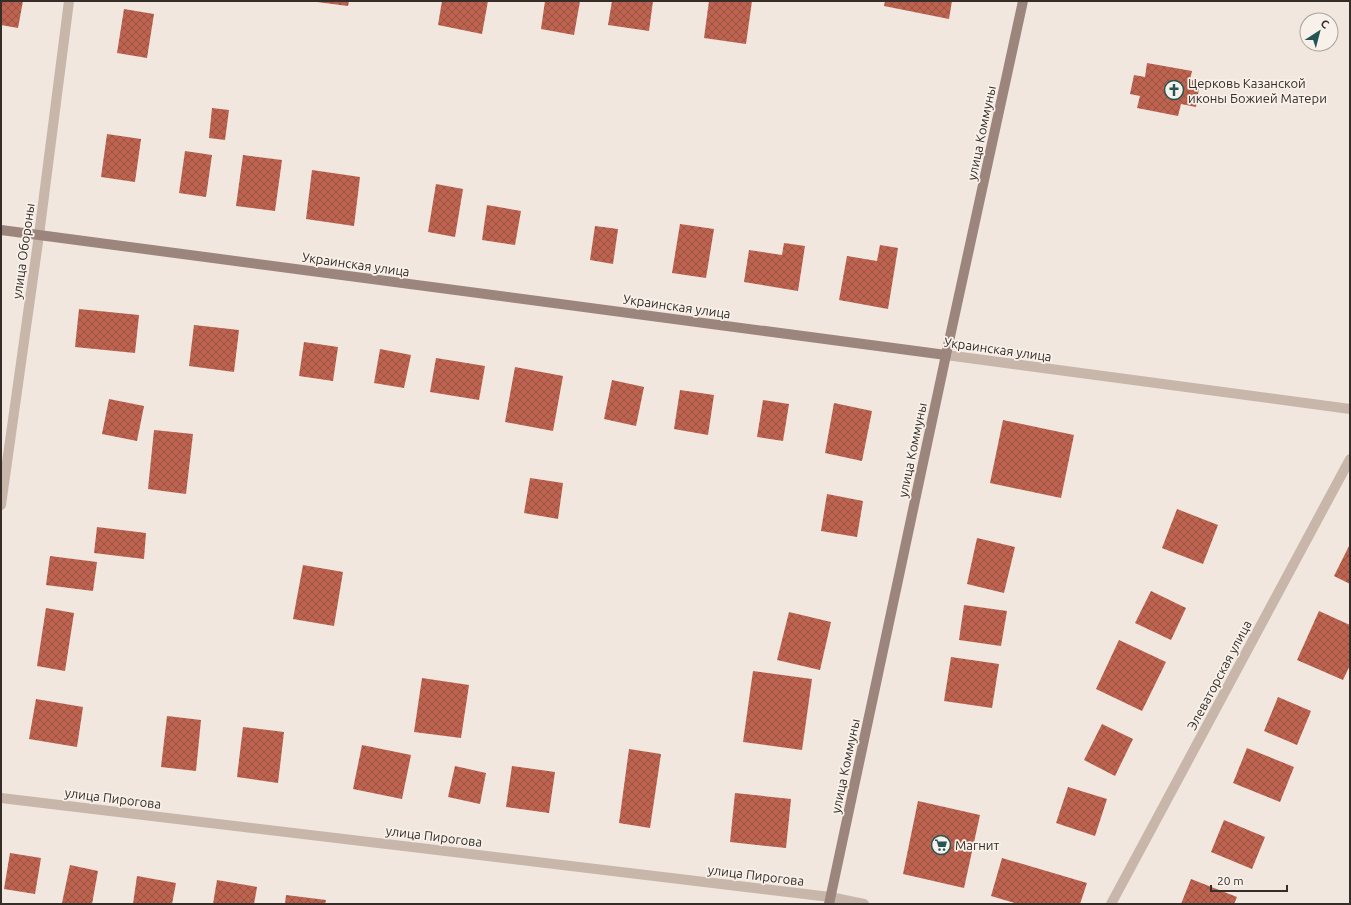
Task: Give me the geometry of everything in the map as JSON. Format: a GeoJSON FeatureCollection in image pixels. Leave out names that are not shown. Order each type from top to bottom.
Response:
{"type":"FeatureCollection","features":[{"type":"Feature","properties":{"kind":"street","name":"улица Обороны"},"geometry":{"type":"LineString","coordinates":[[1,504],[39,235],[69,1]]}},
{"type":"Feature","properties":{"kind":"street","name":"улица Коммуны"},"geometry":{"type":"LineString","coordinates":[[830,900],[1023,1]]}},
{"type":"Feature","properties":{"kind":"street","name":"Украинская улица"},"geometry":{"type":"LineString","coordinates":[[1,230],[1350,409]]}},
{"type":"Feature","properties":{"kind":"street","name":"Элеваторская улица"},"geometry":{"type":"LineString","coordinates":[[1111,904],[1350,459]]}},
{"type":"Feature","properties":{"kind":"street","name":"улица Пирогова"},"geometry":{"type":"LineString","coordinates":[[1,798],[864,904]]}},
{"type":"Feature","properties":{"kind":"building"},"geometry":{"type":"Polygon","coordinates":[[[1,1],[23,1],[18,28],[1,25],[1,1]]]}},
{"type":"Feature","properties":{"kind":"building"},"geometry":{"type":"Polygon","coordinates":[[[317,1],[349,1],[348,6],[317,1]]]}},
{"type":"Feature","properties":{"kind":"building"},"geometry":{"type":"Polygon","coordinates":[[[442,1],[488,1],[482,34],[438,25],[442,1]]]}},
{"type":"Feature","properties":{"kind":"building"},"geometry":{"type":"Polygon","coordinates":[[[545,1],[580,1],[574,35],[541,29],[545,1]]]}},
{"type":"Feature","properties":{"kind":"building"},"geometry":{"type":"Polygon","coordinates":[[[612,1],[653,1],[649,31],[608,25],[612,1]]]}},
{"type":"Feature","properties":{"kind":"building"},"geometry":{"type":"Polygon","coordinates":[[[709,1],[752,1],[746,44],[704,38],[709,1]]]}},
{"type":"Feature","properties":{"kind":"building"},"geometry":{"type":"Polygon","coordinates":[[[885,1],[952,1],[949,19],[884,6],[885,1]]]}},
{"type":"Feature","properties":{"kind":"building"},"geometry":{"type":"Polygon","coordinates":[[[124,9],[154,14],[147,58],[117,53],[124,9]]]}},
{"type":"Feature","properties":{"kind":"building"},"geometry":{"type":"Polygon","coordinates":[[[1147,63],[1192,71],[1190,80],[1200,82],[1196,107],[1181,104],[1178,116],[1137,108],[1140,96],[1130,94],[1134,75],[1145,77],[1147,63]]]}},
{"type":"Feature","properties":{"kind":"building"},"geometry":{"type":"Polygon","coordinates":[[[212,108],[229,110],[225,140],[209,138],[212,108]]]}},
{"type":"Feature","properties":{"kind":"building"},"geometry":{"type":"Polygon","coordinates":[[[107,134],[141,139],[135,182],[101,177],[107,134]]]}},
{"type":"Feature","properties":{"kind":"building"},"geometry":{"type":"Polygon","coordinates":[[[185,151],[212,155],[206,197],[179,193],[185,151]]]}},
{"type":"Feature","properties":{"kind":"building"},"geometry":{"type":"Polygon","coordinates":[[[243,155],[282,160],[275,211],[236,206],[243,155]]]}},
{"type":"Feature","properties":{"kind":"building"},"geometry":{"type":"Polygon","coordinates":[[[312,170],[360,177],[354,226],[306,219],[312,170]]]}},
{"type":"Feature","properties":{"kind":"building"},"geometry":{"type":"Polygon","coordinates":[[[436,184],[463,189],[455,237],[428,232],[436,184]]]}},
{"type":"Feature","properties":{"kind":"building"},"geometry":{"type":"Polygon","coordinates":[[[487,205],[521,211],[515,245],[482,240],[487,205]]]}},
{"type":"Feature","properties":{"kind":"building"},"geometry":{"type":"Polygon","coordinates":[[[680,224],[714,229],[706,278],[672,273],[680,224]]]}},
{"type":"Feature","properties":{"kind":"building"},"geometry":{"type":"Polygon","coordinates":[[[595,226],[618,229],[613,264],[590,260],[595,226]]]}},
{"type":"Feature","properties":{"kind":"building"},"geometry":{"type":"Polygon","coordinates":[[[784,243],[805,246],[798,291],[744,282],[749,250],[782,255],[784,243]]]}},
{"type":"Feature","properties":{"kind":"building"},"geometry":{"type":"Polygon","coordinates":[[[880,245],[898,248],[888,309],[839,300],[847,256],[877,261],[880,245]]]}},
{"type":"Feature","properties":{"kind":"building"},"geometry":{"type":"Polygon","coordinates":[[[79,309],[139,315],[135,353],[75,347],[79,309]]]}},
{"type":"Feature","properties":{"kind":"building"},"geometry":{"type":"Polygon","coordinates":[[[194,325],[239,330],[234,372],[189,366],[194,325]]]}},
{"type":"Feature","properties":{"kind":"building"},"geometry":{"type":"Polygon","coordinates":[[[304,342],[338,347],[333,381],[299,376],[304,342]]]}},
{"type":"Feature","properties":{"kind":"building"},"geometry":{"type":"Polygon","coordinates":[[[380,349],[411,355],[404,388],[374,383],[380,349]]]}},
{"type":"Feature","properties":{"kind":"building"},"geometry":{"type":"Polygon","coordinates":[[[436,358],[485,366],[479,400],[430,392],[436,358]]]}},
{"type":"Feature","properties":{"kind":"building"},"geometry":{"type":"Polygon","coordinates":[[[515,367],[563,376],[553,431],[505,422],[515,367]]]}},
{"type":"Feature","properties":{"kind":"building"},"geometry":{"type":"Polygon","coordinates":[[[612,380],[644,387],[636,426],[604,419],[612,380]]]}},
{"type":"Feature","properties":{"kind":"building"},"geometry":{"type":"Polygon","coordinates":[[[680,390],[714,395],[708,435],[674,429],[680,390]]]}},
{"type":"Feature","properties":{"kind":"building"},"geometry":{"type":"Polygon","coordinates":[[[109,399],[144,406],[137,441],[102,434],[109,399]]]}},
{"type":"Feature","properties":{"kind":"building"},"geometry":{"type":"Polygon","coordinates":[[[763,400],[789,404],[783,441],[757,437],[763,400]]]}},
{"type":"Feature","properties":{"kind":"building"},"geometry":{"type":"Polygon","coordinates":[[[834,403],[872,411],[862,461],[825,453],[834,403]]]}},
{"type":"Feature","properties":{"kind":"building"},"geometry":{"type":"Polygon","coordinates":[[[1003,420],[1074,435],[1061,498],[990,483],[1003,420]]]}},
{"type":"Feature","properties":{"kind":"building"},"geometry":{"type":"Polygon","coordinates":[[[154,430],[193,434],[186,494],[148,489],[154,430]]]}},
{"type":"Feature","properties":{"kind":"building"},"geometry":{"type":"Polygon","coordinates":[[[530,478],[563,483],[558,519],[524,513],[530,478]]]}},
{"type":"Feature","properties":{"kind":"building"},"geometry":{"type":"Polygon","coordinates":[[[827,494],[863,501],[857,537],[821,531],[827,494]]]}},
{"type":"Feature","properties":{"kind":"building"},"geometry":{"type":"Polygon","coordinates":[[[1177,509],[1218,525],[1203,564],[1162,548],[1177,509]]]}},
{"type":"Feature","properties":{"kind":"building"},"geometry":{"type":"Polygon","coordinates":[[[97,527],[146,533],[144,559],[94,553],[97,527]]]}},
{"type":"Feature","properties":{"kind":"building"},"geometry":{"type":"Polygon","coordinates":[[[977,538],[1015,547],[1004,593],[967,584],[977,538]]]}},
{"type":"Feature","properties":{"kind":"building"},"geometry":{"type":"Polygon","coordinates":[[[1350,544],[1350,584],[1334,576],[1350,544]]]}},
{"type":"Feature","properties":{"kind":"building"},"geometry":{"type":"Polygon","coordinates":[[[50,556],[97,562],[93,591],[46,585],[50,556]]]}},
{"type":"Feature","properties":{"kind":"building"},"geometry":{"type":"Polygon","coordinates":[[[303,565],[343,572],[334,626],[293,619],[303,565]]]}},
{"type":"Feature","properties":{"kind":"building"},"geometry":{"type":"Polygon","coordinates":[[[1151,591],[1186,608],[1171,640],[1135,623],[1151,591]]]}},
{"type":"Feature","properties":{"kind":"building"},"geometry":{"type":"Polygon","coordinates":[[[964,605],[1007,611],[1001,646],[959,640],[964,605]]]}},
{"type":"Feature","properties":{"kind":"building"},"geometry":{"type":"Polygon","coordinates":[[[46,608],[74,613],[65,671],[37,666],[46,608]]]}},
{"type":"Feature","properties":{"kind":"building"},"geometry":{"type":"Polygon","coordinates":[[[1319,611],[1350,625],[1350,665],[1343,680],[1297,660],[1319,611]]]}},
{"type":"Feature","properties":{"kind":"building"},"geometry":{"type":"Polygon","coordinates":[[[789,612],[831,622],[820,670],[777,660],[789,612]]]}},
{"type":"Feature","properties":{"kind":"building"},"geometry":{"type":"Polygon","coordinates":[[[1119,640],[1166,662],[1142,711],[1096,689],[1119,640]]]}},
{"type":"Feature","properties":{"kind":"building"},"geometry":{"type":"Polygon","coordinates":[[[951,657],[999,664],[992,708],[944,701],[951,657]]]}},
{"type":"Feature","properties":{"kind":"building"},"geometry":{"type":"Polygon","coordinates":[[[753,671],[812,679],[802,750],[743,742],[753,671]]]}},
{"type":"Feature","properties":{"kind":"building"},"geometry":{"type":"Polygon","coordinates":[[[422,678],[469,685],[461,738],[414,732],[422,678]]]}},
{"type":"Feature","properties":{"kind":"building"},"geometry":{"type":"Polygon","coordinates":[[[1278,697],[1311,711],[1297,745],[1264,731],[1278,697]]]}},
{"type":"Feature","properties":{"kind":"building"},"geometry":{"type":"Polygon","coordinates":[[[36,699],[83,707],[77,747],[29,739],[36,699]]]}},
{"type":"Feature","properties":{"kind":"building"},"geometry":{"type":"Polygon","coordinates":[[[167,716],[201,720],[196,771],[161,767],[167,716]]]}},
{"type":"Feature","properties":{"kind":"building"},"geometry":{"type":"Polygon","coordinates":[[[1102,724],[1133,739],[1115,776],[1084,760],[1102,724]]]}},
{"type":"Feature","properties":{"kind":"building"},"geometry":{"type":"Polygon","coordinates":[[[243,727],[284,732],[278,783],[237,777],[243,727]]]}},
{"type":"Feature","properties":{"kind":"building"},"geometry":{"type":"Polygon","coordinates":[[[362,745],[411,755],[402,799],[353,789],[362,745]]]}},
{"type":"Feature","properties":{"kind":"building"},"geometry":{"type":"Polygon","coordinates":[[[1247,748],[1294,767],[1280,802],[1233,783],[1247,748]]]}},
{"type":"Feature","properties":{"kind":"building"},"geometry":{"type":"Polygon","coordinates":[[[629,749],[661,754],[650,828],[619,823],[629,749]]]}},
{"type":"Feature","properties":{"kind":"building"},"geometry":{"type":"Polygon","coordinates":[[[455,766],[486,773],[480,804],[448,797],[455,766]]]}},
{"type":"Feature","properties":{"kind":"building"},"geometry":{"type":"Polygon","coordinates":[[[512,766],[555,772],[549,813],[506,807],[512,766]]]}},
{"type":"Feature","properties":{"kind":"building"},"geometry":{"type":"Polygon","coordinates":[[[1068,787],[1107,799],[1095,836],[1056,823],[1068,787]]]}},
{"type":"Feature","properties":{"kind":"building"},"geometry":{"type":"Polygon","coordinates":[[[735,793],[791,799],[786,848],[730,842],[735,793]]]}},
{"type":"Feature","properties":{"kind":"building","name":"Магнит"},"geometry":{"type":"Polygon","coordinates":[[[918,801],[980,815],[964,888],[903,874],[918,801]]]}},
{"type":"Feature","properties":{"kind":"building"},"geometry":{"type":"Polygon","coordinates":[[[1224,820],[1265,837],[1252,869],[1211,852],[1224,820]]]}},
{"type":"Feature","properties":{"kind":"building"},"geometry":{"type":"Polygon","coordinates":[[[10,853],[41,858],[35,894],[4,889],[10,853]]]}},
{"type":"Feature","properties":{"kind":"building"},"geometry":{"type":"Polygon","coordinates":[[[1002,858],[1087,883],[1080,904],[1018,904],[991,896],[1002,858]]]}},
{"type":"Feature","properties":{"kind":"building"},"geometry":{"type":"Polygon","coordinates":[[[70,865],[98,871],[92,904],[62,903],[70,865]]]}},
{"type":"Feature","properties":{"kind":"building"},"geometry":{"type":"Polygon","coordinates":[[[137,876],[176,883],[172,904],[133,904],[137,876]]]}},
{"type":"Feature","properties":{"kind":"building"},"geometry":{"type":"Polygon","coordinates":[[[1191,879],[1237,897],[1234,904],[1181,904],[1191,879]]]}},
{"type":"Feature","properties":{"kind":"building"},"geometry":{"type":"Polygon","coordinates":[[[217,880],[257,887],[254,904],[213,904],[217,880]]]}},
{"type":"Feature","properties":{"kind":"building"},"geometry":{"type":"Polygon","coordinates":[[[286,895],[326,900],[325,904],[285,904],[286,895]]]}},
{"type":"Feature","properties":{"kind":"place","name":"Церковь Казанской иконы Божией Матери"},"geometry":{"type":"Point","coordinates":[1174,90]}},
{"type":"Feature","properties":{"kind":"place","name":"Магнит"},"geometry":{"type":"Point","coordinates":[941,845]}}]}
